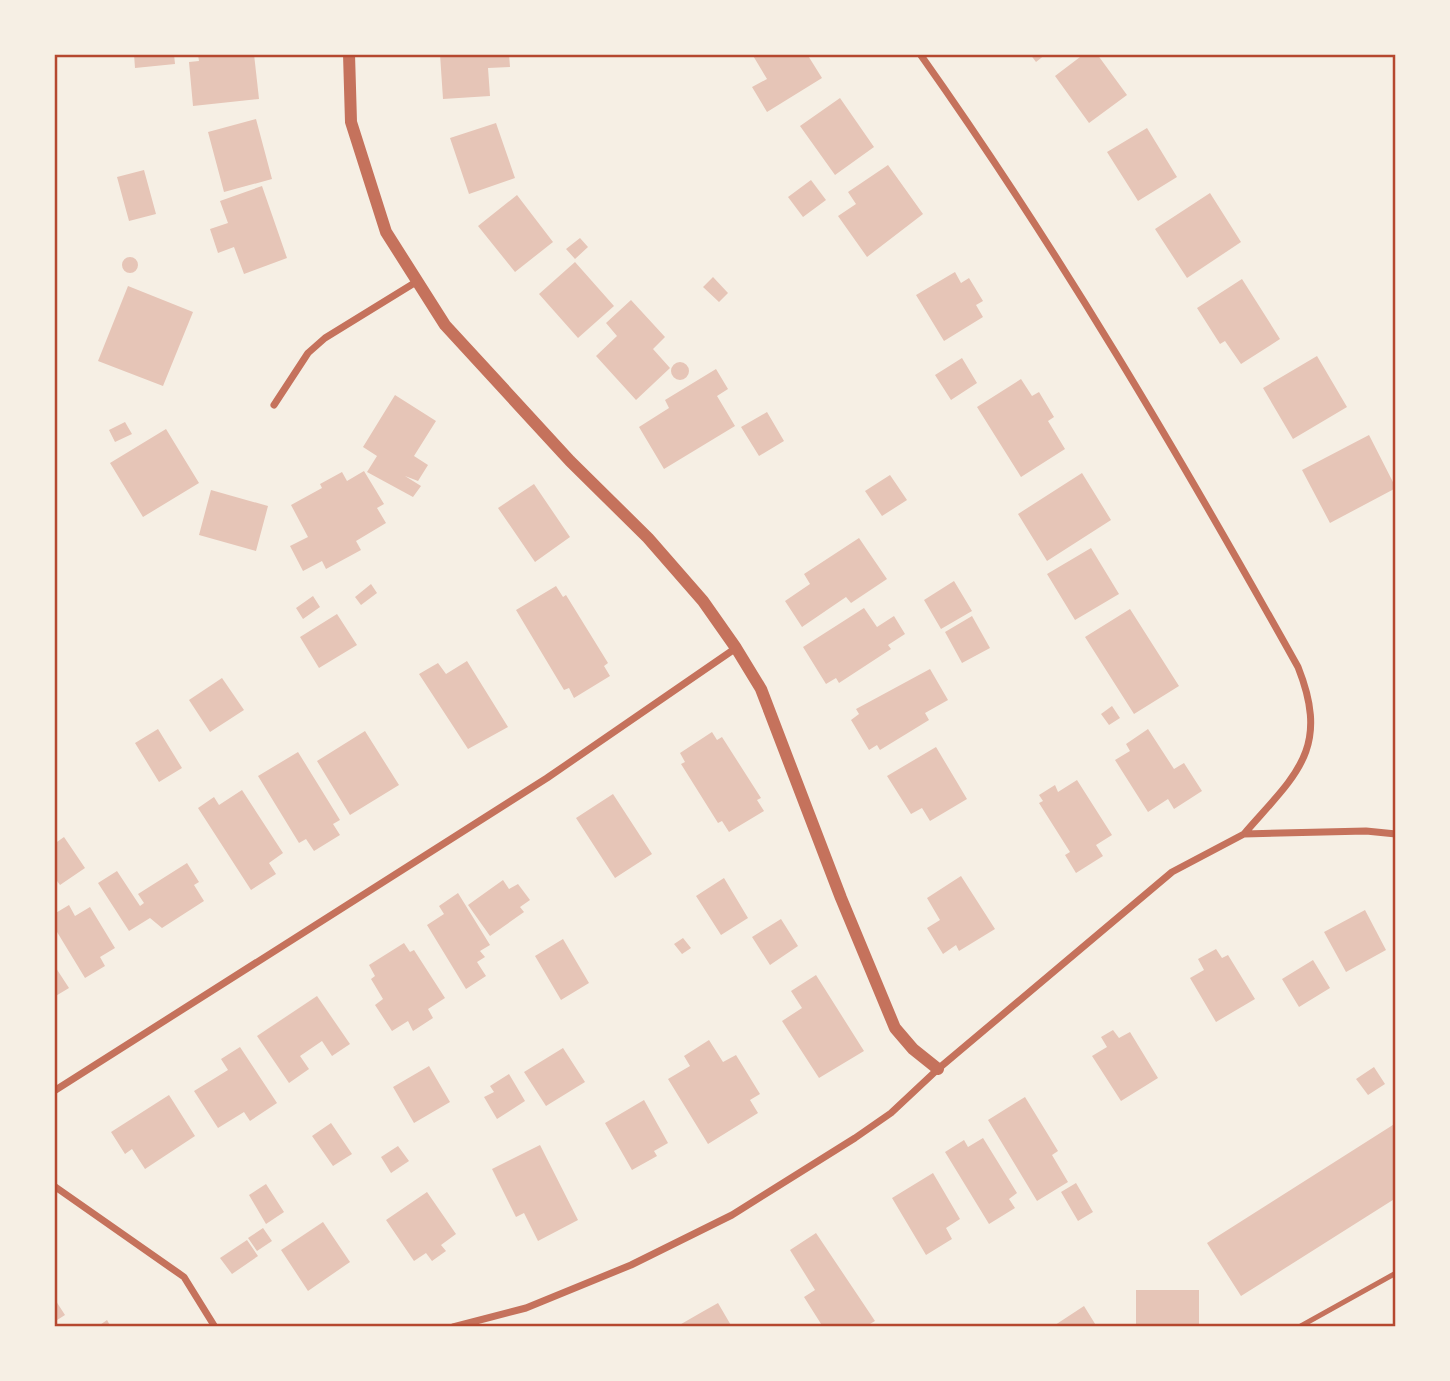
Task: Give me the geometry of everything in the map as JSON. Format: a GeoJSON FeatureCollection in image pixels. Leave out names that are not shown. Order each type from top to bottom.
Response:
{"type":"FeatureCollection","features":[{"type":"Feature","properties":{"kind":"street"},"geometry":{"type":"LineString","coordinates":[[349,54],[351,122],[386,232],[445,325],[563,454],[648,538],[703,601],[736,648],[761,689],[841,898],[895,1028],[913,1049],[939,1069]]}},
{"type":"Feature","properties":{"kind":"street"},"geometry":{"type":"LineString","coordinates":[[453,1327],[526,1308],[631,1265],[732,1215],[891,1113],[939,1069],[1172,872],[1244,834],[1296,773],[1309,747],[1313,723],[1298,667],[1153,414],[1004,172],[920,54]]}},
{"type":"Feature","properties":{"kind":"street"},"geometry":{"type":"LineString","coordinates":[[274,405],[308,353],[325,338],[416,282]]}},
{"type":"Feature","properties":{"kind":"street"},"geometry":{"type":"LineString","coordinates":[[54,1091],[547,778],[736,648]]}},
{"type":"Feature","properties":{"kind":"street"},"geometry":{"type":"LineString","coordinates":[[1244,834],[1366,831],[1396,834]]}},
{"type":"Feature","properties":{"kind":"street"},"geometry":{"type":"LineString","coordinates":[[54,1185],[184,1277],[215,1327]]}},
{"type":"Feature","properties":{"kind":"lane"},"geometry":{"type":"LineString","coordinates":[[1299,1327],[1396,1273]]}},
{"type":"Feature","properties":{"kind":"building"},"geometry":{"type":"Polygon","coordinates":[[[134,54],[174,54],[175,64],[135,68],[134,54]]]}},
{"type":"Feature","properties":{"kind":"building"},"geometry":{"type":"Polygon","coordinates":[[[254,54],[259,99],[193,106],[189,62],[199,61],[198,55],[254,54]]]}},
{"type":"Feature","properties":{"kind":"building"},"geometry":{"type":"Polygon","coordinates":[[[440,54],[509,54],[510,67],[488,68],[490,96],[443,99],[440,54]]]}},
{"type":"Feature","properties":{"kind":"building"},"geometry":{"type":"Polygon","coordinates":[[[752,54],[807,54],[822,78],[767,112],[752,87],[767,79],[752,54]]]}},
{"type":"Feature","properties":{"kind":"building"},"geometry":{"type":"Polygon","coordinates":[[[1030,54],[1046,54],[1036,62],[1030,54]]]}},
{"type":"Feature","properties":{"kind":"building"},"geometry":{"type":"Polygon","coordinates":[[[1084,54],[1097,54],[1127,95],[1089,123],[1055,76],[1084,54]]]}},
{"type":"Feature","properties":{"kind":"building"},"geometry":{"type":"Polygon","coordinates":[[[840,98],[874,147],[835,175],[800,126],[840,98]]]}},
{"type":"Feature","properties":{"kind":"building"},"geometry":{"type":"Polygon","coordinates":[[[256,119],[272,179],[224,192],[208,132],[256,119]]]}},
{"type":"Feature","properties":{"kind":"building"},"geometry":{"type":"Polygon","coordinates":[[[496,123],[515,178],[469,194],[450,138],[496,123]]]}},
{"type":"Feature","properties":{"kind":"building"},"geometry":{"type":"Polygon","coordinates":[[[1147,128],[1177,177],[1138,201],[1107,152],[1147,128]]]}},
{"type":"Feature","properties":{"kind":"building"},"geometry":{"type":"Polygon","coordinates":[[[888,165],[923,214],[867,257],[838,216],[856,204],[848,192],[888,165]]]}},
{"type":"Feature","properties":{"kind":"building"},"geometry":{"type":"Polygon","coordinates":[[[144,170],[156,214],[129,221],[117,177],[144,170]]]}},
{"type":"Feature","properties":{"kind":"building"},"geometry":{"type":"Polygon","coordinates":[[[811,180],[826,200],[803,217],[788,197],[811,180]]]}},
{"type":"Feature","properties":{"kind":"building"},"geometry":{"type":"Polygon","coordinates":[[[262,186],[287,258],[244,274],[234,247],[218,253],[210,229],[228,223],[220,201],[262,186]]]}},
{"type":"Feature","properties":{"kind":"building"},"geometry":{"type":"Polygon","coordinates":[[[1210,193],[1241,242],[1187,278],[1155,229],[1210,193]]]}},
{"type":"Feature","properties":{"kind":"building"},"geometry":{"type":"Polygon","coordinates":[[[517,195],[553,242],[515,272],[478,226],[517,195]]]}},
{"type":"Feature","properties":{"kind":"building"},"geometry":{"type":"Polygon","coordinates":[[[580,238],[588,247],[575,259],[566,249],[580,238]]]}},
{"type":"Feature","properties":{"kind":"building"},"geometry":{"type":"Polygon","coordinates":[[[127,257],[133,257],[138,265],[136,271],[127,273],[122,268],[122,262],[127,257]]]}},
{"type":"Feature","properties":{"kind":"building"},"geometry":{"type":"Polygon","coordinates":[[[575,262],[614,306],[578,338],[539,294],[575,262]]]}},
{"type":"Feature","properties":{"kind":"building"},"geometry":{"type":"Polygon","coordinates":[[[955,272],[961,283],[969,278],[983,301],[976,305],[983,317],[944,341],[916,295],[955,272]]]}},
{"type":"Feature","properties":{"kind":"building"},"geometry":{"type":"Polygon","coordinates":[[[713,277],[728,293],[719,302],[703,287],[713,277]]]}},
{"type":"Feature","properties":{"kind":"building"},"geometry":{"type":"Polygon","coordinates":[[[1242,279],[1280,339],[1241,364],[1225,341],[1220,344],[1197,308],[1242,279]]]}},
{"type":"Feature","properties":{"kind":"building"},"geometry":{"type":"Polygon","coordinates":[[[128,286],[193,312],[163,386],[98,361],[128,286]]]}},
{"type":"Feature","properties":{"kind":"building"},"geometry":{"type":"Polygon","coordinates":[[[631,300],[665,337],[653,349],[670,368],[636,400],[596,356],[617,336],[606,323],[631,300]]]}},
{"type":"Feature","properties":{"kind":"building"},"geometry":{"type":"Polygon","coordinates":[[[1317,356],[1347,407],[1293,439],[1263,388],[1317,356]]]}},
{"type":"Feature","properties":{"kind":"building"},"geometry":{"type":"Polygon","coordinates":[[[962,358],[977,383],[951,400],[935,375],[962,358]]]}},
{"type":"Feature","properties":{"kind":"building"},"geometry":{"type":"Polygon","coordinates":[[[680,362],[686,365],[689,371],[686,377],[680,380],[674,377],[671,371],[674,365],[680,362]]]}},
{"type":"Feature","properties":{"kind":"building"},"geometry":{"type":"Polygon","coordinates":[[[716,369],[728,389],[717,396],[735,426],[664,469],[639,427],[669,408],[665,400],[716,369]]]}},
{"type":"Feature","properties":{"kind":"building"},"geometry":{"type":"Polygon","coordinates":[[[1021,379],[1032,396],[1039,392],[1054,417],[1048,421],[1065,449],[1021,477],[977,407],[1021,379]]]}},
{"type":"Feature","properties":{"kind":"building"},"geometry":{"type":"Polygon","coordinates":[[[395,395],[436,421],[414,456],[428,465],[418,481],[405,476],[421,486],[413,497],[367,472],[377,456],[363,447],[395,395]]]}},
{"type":"Feature","properties":{"kind":"building"},"geometry":{"type":"Polygon","coordinates":[[[767,412],[784,441],[759,456],[741,427],[767,412]]]}},
{"type":"Feature","properties":{"kind":"building"},"geometry":{"type":"Polygon","coordinates":[[[125,422],[132,434],[115,442],[109,430],[125,422]]]}},
{"type":"Feature","properties":{"kind":"building"},"geometry":{"type":"Polygon","coordinates":[[[166,429],[199,483],[143,517],[110,463],[166,429]]]}},
{"type":"Feature","properties":{"kind":"building"},"geometry":{"type":"Polygon","coordinates":[[[1369,435],[1396,488],[1330,523],[1302,470],[1369,435]]]}},
{"type":"Feature","properties":{"kind":"building"},"geometry":{"type":"Polygon","coordinates":[[[364,471],[384,504],[377,508],[386,523],[356,541],[361,550],[326,569],[322,561],[303,571],[290,546],[308,537],[291,505],[322,488],[320,484],[342,472],[347,481],[364,471]]]}},
{"type":"Feature","properties":{"kind":"building"},"geometry":{"type":"Polygon","coordinates":[[[1082,473],[1111,520],[1047,561],[1018,514],[1082,473]]]}},
{"type":"Feature","properties":{"kind":"building"},"geometry":{"type":"Polygon","coordinates":[[[890,475],[907,500],[882,516],[865,491],[890,475]]]}},
{"type":"Feature","properties":{"kind":"building"},"geometry":{"type":"Polygon","coordinates":[[[534,484],[570,537],[535,562],[498,508],[534,484]]]}},
{"type":"Feature","properties":{"kind":"building"},"geometry":{"type":"Polygon","coordinates":[[[211,490],[268,506],[256,551],[199,535],[211,490]]]}},
{"type":"Feature","properties":{"kind":"building"},"geometry":{"type":"Polygon","coordinates":[[[859,538],[887,579],[851,603],[846,597],[802,627],[785,601],[810,584],[804,574],[859,538]]]}},
{"type":"Feature","properties":{"kind":"building"},"geometry":{"type":"Polygon","coordinates":[[[1091,548],[1119,594],[1075,620],[1047,574],[1091,548]]]}},
{"type":"Feature","properties":{"kind":"building"},"geometry":{"type":"Polygon","coordinates":[[[954,581],[972,611],[941,629],[924,600],[954,581]]]}},
{"type":"Feature","properties":{"kind":"building"},"geometry":{"type":"Polygon","coordinates":[[[371,584],[377,593],[361,605],[355,597],[371,584]]]}},
{"type":"Feature","properties":{"kind":"building"},"geometry":{"type":"Polygon","coordinates":[[[556,586],[563,597],[566,595],[608,663],[604,666],[610,676],[574,698],[569,688],[564,690],[516,610],[556,586]]]}},
{"type":"Feature","properties":{"kind":"building"},"geometry":{"type":"Polygon","coordinates":[[[313,596],[320,607],[303,619],[296,608],[313,596]]]}},
{"type":"Feature","properties":{"kind":"building"},"geometry":{"type":"Polygon","coordinates":[[[864,608],[877,627],[894,616],[905,634],[888,645],[891,649],[839,683],[836,678],[826,684],[803,647],[864,608]]]}},
{"type":"Feature","properties":{"kind":"building"},"geometry":{"type":"Polygon","coordinates":[[[1130,609],[1179,686],[1134,714],[1085,637],[1130,609]]]}},
{"type":"Feature","properties":{"kind":"building"},"geometry":{"type":"Polygon","coordinates":[[[337,614],[357,645],[319,668],[300,637],[337,614]]]}},
{"type":"Feature","properties":{"kind":"building"},"geometry":{"type":"Polygon","coordinates":[[[972,616],[990,648],[962,663],[945,632],[972,616]]]}},
{"type":"Feature","properties":{"kind":"building"},"geometry":{"type":"Polygon","coordinates":[[[467,661],[508,727],[468,749],[419,674],[438,663],[446,674],[467,661]]]}},
{"type":"Feature","properties":{"kind":"building"},"geometry":{"type":"Polygon","coordinates":[[[930,669],[948,700],[925,713],[929,720],[880,750],[877,745],[869,750],[851,720],[859,714],[856,709],[930,669]]]}},
{"type":"Feature","properties":{"kind":"building"},"geometry":{"type":"Polygon","coordinates":[[[222,678],[244,710],[210,732],[189,700],[222,678]]]}},
{"type":"Feature","properties":{"kind":"building"},"geometry":{"type":"Polygon","coordinates":[[[1112,706],[1120,718],[1109,725],[1101,714],[1112,706]]]}},
{"type":"Feature","properties":{"kind":"building"},"geometry":{"type":"Polygon","coordinates":[[[158,729],[182,768],[159,782],[135,743],[158,729]]]}},
{"type":"Feature","properties":{"kind":"building"},"geometry":{"type":"Polygon","coordinates":[[[1148,729],[1174,769],[1184,763],[1202,791],[1174,809],[1168,799],[1148,812],[1115,760],[1130,751],[1126,744],[1148,729]]]}},
{"type":"Feature","properties":{"kind":"building"},"geometry":{"type":"Polygon","coordinates":[[[365,731],[399,785],[350,815],[317,761],[365,731]]]}},
{"type":"Feature","properties":{"kind":"building"},"geometry":{"type":"Polygon","coordinates":[[[712,732],[717,740],[722,737],[761,798],[757,800],[764,811],[729,832],[722,821],[718,823],[681,764],[685,762],[680,753],[712,732]]]}},
{"type":"Feature","properties":{"kind":"building"},"geometry":{"type":"Polygon","coordinates":[[[936,747],[967,799],[930,821],[922,808],[911,814],[887,776],[936,747]]]}},
{"type":"Feature","properties":{"kind":"building"},"geometry":{"type":"Polygon","coordinates":[[[298,752],[340,820],[333,824],[340,835],[314,851],[306,839],[299,843],[258,776],[298,752]]]}},
{"type":"Feature","properties":{"kind":"building"},"geometry":{"type":"Polygon","coordinates":[[[1077,780],[1112,835],[1096,845],[1103,856],[1076,873],[1065,855],[1070,852],[1039,803],[1043,801],[1039,795],[1055,785],[1058,792],[1077,780]]]}},
{"type":"Feature","properties":{"kind":"building"},"geometry":{"type":"Polygon","coordinates":[[[242,790],[283,853],[269,863],[276,874],[251,890],[198,808],[214,797],[219,805],[242,790]]]}},
{"type":"Feature","properties":{"kind":"building"},"geometry":{"type":"Polygon","coordinates":[[[613,794],[652,854],[615,878],[576,818],[613,794]]]}},
{"type":"Feature","properties":{"kind":"building"},"geometry":{"type":"Polygon","coordinates":[[[64,837],[85,868],[60,885],[54,877],[54,844],[64,837]]]}},
{"type":"Feature","properties":{"kind":"building"},"geometry":{"type":"Polygon","coordinates":[[[187,863],[199,882],[194,885],[204,901],[162,928],[150,918],[129,931],[98,883],[117,871],[140,906],[144,903],[138,894],[187,863]]]}},
{"type":"Feature","properties":{"kind":"building"},"geometry":{"type":"Polygon","coordinates":[[[961,876],[995,929],[959,951],[956,945],[943,954],[927,928],[940,920],[927,898],[961,876]]]}},
{"type":"Feature","properties":{"kind":"building"},"geometry":{"type":"Polygon","coordinates":[[[724,878],[748,918],[721,935],[696,896],[724,878]]]}},
{"type":"Feature","properties":{"kind":"building"},"geometry":{"type":"Polygon","coordinates":[[[503,880],[509,889],[518,884],[530,900],[520,907],[524,912],[490,936],[468,905],[503,880]]]}},
{"type":"Feature","properties":{"kind":"building"},"geometry":{"type":"Polygon","coordinates":[[[458,893],[490,945],[480,951],[485,957],[477,962],[486,976],[466,989],[427,925],[444,914],[439,906],[458,893]]]}},
{"type":"Feature","properties":{"kind":"building"},"geometry":{"type":"Polygon","coordinates":[[[69,905],[75,916],[90,907],[115,948],[100,957],[105,966],[85,978],[54,927],[54,914],[69,905]]]}},
{"type":"Feature","properties":{"kind":"building"},"geometry":{"type":"Polygon","coordinates":[[[1365,910],[1386,950],[1346,972],[1324,932],[1365,910]]]}},
{"type":"Feature","properties":{"kind":"building"},"geometry":{"type":"Polygon","coordinates":[[[781,919],[798,946],[770,965],[752,937],[781,919]]]}},
{"type":"Feature","properties":{"kind":"building"},"geometry":{"type":"Polygon","coordinates":[[[683,938],[691,948],[682,954],[674,944],[683,938]]]}},
{"type":"Feature","properties":{"kind":"building"},"geometry":{"type":"Polygon","coordinates":[[[563,939],[589,983],[561,1000],[535,956],[563,939]]]}},
{"type":"Feature","properties":{"kind":"building"},"geometry":{"type":"Polygon","coordinates":[[[404,943],[410,952],[414,950],[445,998],[428,1009],[433,1018],[413,1031],[408,1021],[392,1031],[375,1005],[383,999],[371,979],[375,976],[369,965],[404,943]]]}},
{"type":"Feature","properties":{"kind":"building"},"geometry":{"type":"Polygon","coordinates":[[[1216,949],[1222,958],[1228,955],[1255,999],[1216,1022],[1190,978],[1204,970],[1198,959],[1216,949]]]}},
{"type":"Feature","properties":{"kind":"building"},"geometry":{"type":"Polygon","coordinates":[[[1313,960],[1330,988],[1299,1007],[1282,979],[1313,960]]]}},
{"type":"Feature","properties":{"kind":"building"},"geometry":{"type":"Polygon","coordinates":[[[54,965],[69,988],[54,997],[54,965]]]}},
{"type":"Feature","properties":{"kind":"building"},"geometry":{"type":"Polygon","coordinates":[[[816,975],[864,1051],[819,1078],[782,1021],[802,1008],[791,991],[816,975]]]}},
{"type":"Feature","properties":{"kind":"building"},"geometry":{"type":"Polygon","coordinates":[[[317,996],[350,1044],[332,1056],[322,1041],[300,1056],[309,1069],[289,1083],[257,1036],[317,996]]]}},
{"type":"Feature","properties":{"kind":"building"},"geometry":{"type":"Polygon","coordinates":[[[1113,1030],[1119,1038],[1130,1032],[1158,1078],[1121,1101],[1092,1056],[1107,1047],[1101,1037],[1113,1030]]]}},
{"type":"Feature","properties":{"kind":"building"},"geometry":{"type":"Polygon","coordinates":[[[709,1040],[723,1062],[736,1055],[760,1094],[750,1100],[758,1113],[708,1144],[668,1079],[690,1066],[684,1056],[709,1040]]]}},
{"type":"Feature","properties":{"kind":"building"},"geometry":{"type":"Polygon","coordinates":[[[240,1047],[277,1103],[250,1121],[244,1112],[218,1128],[194,1091],[228,1070],[221,1059],[240,1047]]]}},
{"type":"Feature","properties":{"kind":"building"},"geometry":{"type":"Polygon","coordinates":[[[563,1048],[585,1082],[546,1106],[524,1072],[563,1048]]]}},
{"type":"Feature","properties":{"kind":"building"},"geometry":{"type":"Polygon","coordinates":[[[429,1066],[450,1102],[414,1123],[393,1087],[429,1066]]]}},
{"type":"Feature","properties":{"kind":"building"},"geometry":{"type":"Polygon","coordinates":[[[1374,1067],[1385,1084],[1368,1095],[1356,1079],[1374,1067]]]}},
{"type":"Feature","properties":{"kind":"building"},"geometry":{"type":"Polygon","coordinates":[[[509,1074],[525,1101],[497,1119],[484,1097],[494,1092],[490,1086],[509,1074]]]}},
{"type":"Feature","properties":{"kind":"building"},"geometry":{"type":"Polygon","coordinates":[[[169,1095],[195,1136],[145,1169],[132,1149],[125,1154],[111,1132],[169,1095]]]}},
{"type":"Feature","properties":{"kind":"building"},"geometry":{"type":"Polygon","coordinates":[[[1025,1097],[1058,1151],[1052,1155],[1068,1182],[1037,1201],[988,1120],[1025,1097]]]}},
{"type":"Feature","properties":{"kind":"building"},"geometry":{"type":"Polygon","coordinates":[[[644,1100],[668,1143],[654,1151],[657,1156],[632,1170],[605,1123],[644,1100]]]}},
{"type":"Feature","properties":{"kind":"building"},"geometry":{"type":"Polygon","coordinates":[[[331,1123],[352,1154],[333,1166],[312,1136],[331,1123]]]}},
{"type":"Feature","properties":{"kind":"building"},"geometry":{"type":"Polygon","coordinates":[[[1396,1123],[1396,1198],[1241,1296],[1207,1243],[1396,1123]]]}},
{"type":"Feature","properties":{"kind":"building"},"geometry":{"type":"Polygon","coordinates":[[[983,1138],[1017,1193],[1009,1199],[1015,1208],[989,1224],[945,1152],[964,1140],[968,1147],[983,1138]]]}},
{"type":"Feature","properties":{"kind":"building"},"geometry":{"type":"Polygon","coordinates":[[[540,1145],[578,1220],[538,1241],[524,1213],[516,1217],[492,1169],[540,1145]]]}},
{"type":"Feature","properties":{"kind":"building"},"geometry":{"type":"Polygon","coordinates":[[[398,1146],[409,1161],[391,1173],[381,1157],[398,1146]]]}},
{"type":"Feature","properties":{"kind":"building"},"geometry":{"type":"Polygon","coordinates":[[[933,1173],[960,1219],[946,1228],[952,1239],[926,1255],[892,1198],[933,1173]]]}},
{"type":"Feature","properties":{"kind":"building"},"geometry":{"type":"Polygon","coordinates":[[[1076,1183],[1093,1212],[1078,1221],[1061,1192],[1076,1183]]]}},
{"type":"Feature","properties":{"kind":"building"},"geometry":{"type":"Polygon","coordinates":[[[266,1184],[284,1212],[266,1224],[249,1195],[266,1184]]]}},
{"type":"Feature","properties":{"kind":"building"},"geometry":{"type":"Polygon","coordinates":[[[427,1192],[456,1234],[441,1245],[446,1251],[432,1261],[426,1253],[414,1261],[386,1220],[427,1192]]]}},
{"type":"Feature","properties":{"kind":"building"},"geometry":{"type":"Polygon","coordinates":[[[323,1222],[350,1262],[308,1291],[281,1250],[323,1222]]]}},
{"type":"Feature","properties":{"kind":"building"},"geometry":{"type":"Polygon","coordinates":[[[263,1228],[272,1241],[257,1251],[248,1238],[263,1228]]]}},
{"type":"Feature","properties":{"kind":"building"},"geometry":{"type":"Polygon","coordinates":[[[816,1233],[875,1321],[865,1327],[823,1327],[804,1297],[815,1290],[790,1250],[816,1233]]]}},
{"type":"Feature","properties":{"kind":"building"},"geometry":{"type":"Polygon","coordinates":[[[247,1240],[258,1256],[232,1274],[220,1258],[247,1240]]]}},
{"type":"Feature","properties":{"kind":"building"},"geometry":{"type":"Polygon","coordinates":[[[1136,1290],[1199,1290],[1199,1327],[1136,1327],[1136,1290]]]}},
{"type":"Feature","properties":{"kind":"building"},"geometry":{"type":"Polygon","coordinates":[[[54,1298],[65,1315],[54,1322],[54,1298]]]}},
{"type":"Feature","properties":{"kind":"building"},"geometry":{"type":"Polygon","coordinates":[[[718,1303],[732,1327],[676,1327],[702,1312],[718,1303]]]}},
{"type":"Feature","properties":{"kind":"building"},"geometry":{"type":"Polygon","coordinates":[[[1084,1306],[1097,1327],[1052,1327],[1084,1306]]]}},
{"type":"Feature","properties":{"kind":"building"},"geometry":{"type":"Polygon","coordinates":[[[107,1320],[111,1327],[97,1327],[107,1320]]]}}]}
